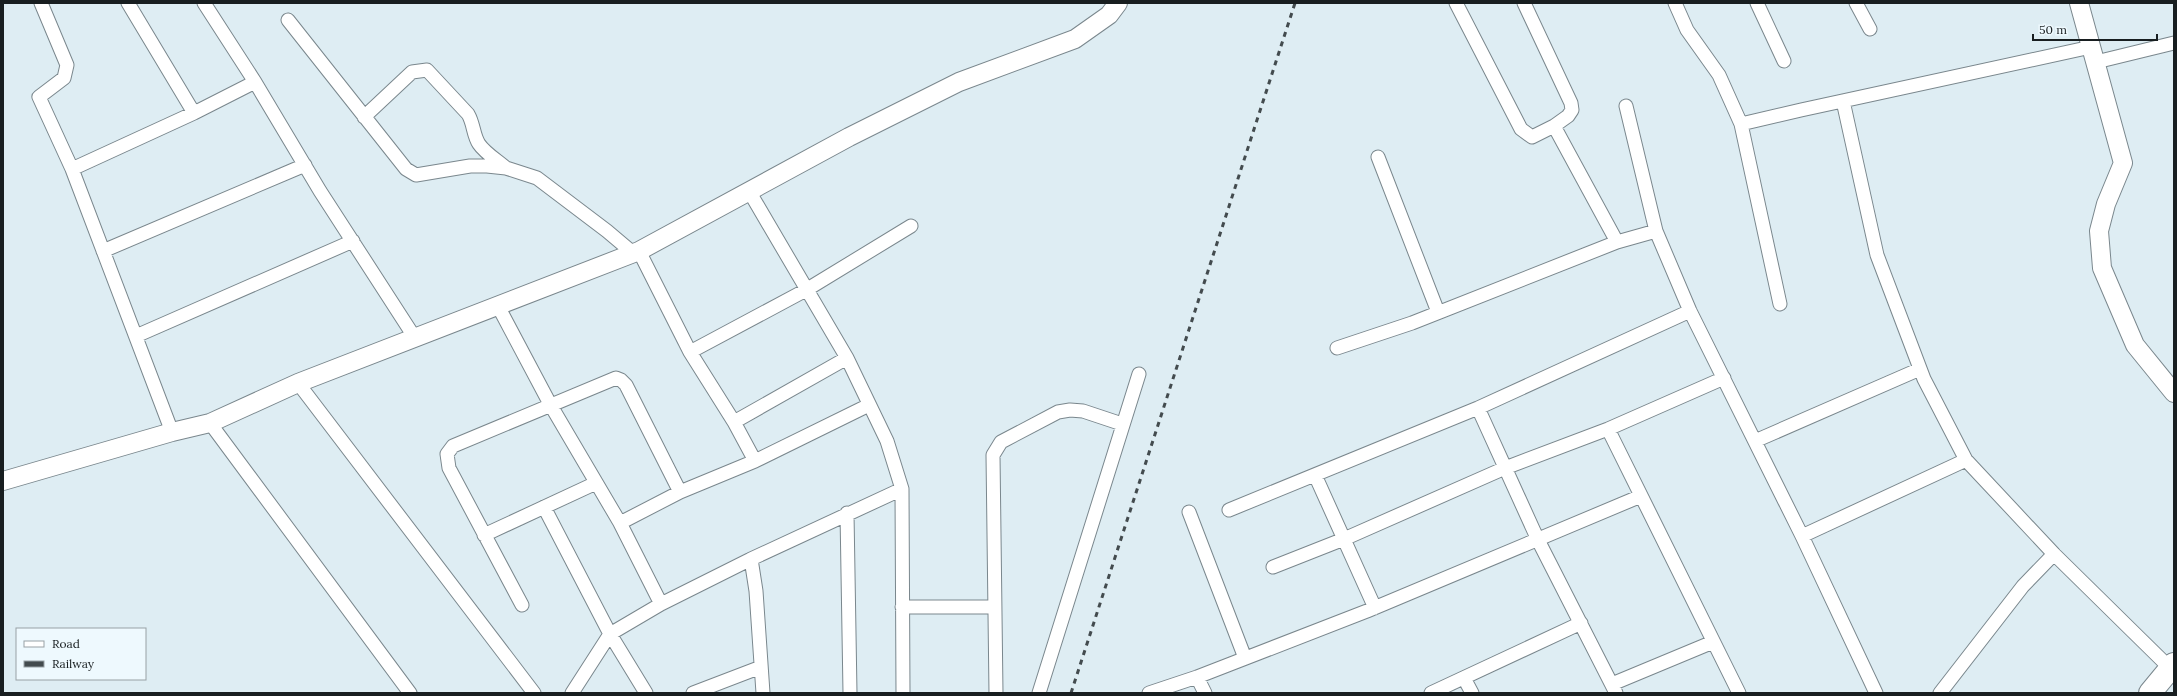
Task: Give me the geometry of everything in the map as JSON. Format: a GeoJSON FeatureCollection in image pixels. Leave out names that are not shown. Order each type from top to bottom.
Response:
{"type":"FeatureCollection","features":[{"type":"Feature","properties":{"kind":"highway"},"geometry":{"type":"LineString","coordinates":[[2150,693],[2173,668]]}},
{"type":"Feature","properties":{"kind":"main road"},"geometry":{"type":"LineString","coordinates":[[3,481],[172,432],[210,423],[298,383],[636,252],[849,137],[959,82],[1075,39],[1108,15],[1118,3]]}},
{"type":"Feature","properties":{"kind":"main road"},"geometry":{"type":"LineString","coordinates":[[2079,3],[2123,163],[2106,204],[2099,231],[2102,268],[2135,345],[2174,393]]}},
{"type":"Feature","properties":{"kind":"street"},"geometry":{"type":"LineString","coordinates":[[41,3],[67,65],[64,78],[39,97],[72,169],[172,432]]}},
{"type":"Feature","properties":{"kind":"street"},"geometry":{"type":"LineString","coordinates":[[128,3],[194,113]]}},
{"type":"Feature","properties":{"kind":"street"},"geometry":{"type":"LineString","coordinates":[[204,3],[415,338]]}},
{"type":"Feature","properties":{"kind":"street"},"geometry":{"type":"LineString","coordinates":[[1456,3],[1521,129],[1532,137],[1537,136],[1554,126],[1568,116],[1572,110],[1571,104],[1524,3]]}},
{"type":"Feature","properties":{"kind":"street"},"geometry":{"type":"LineString","coordinates":[[1675,3],[1687,30],[1718,75],[1741,124],[1780,304]]}},
{"type":"Feature","properties":{"kind":"street"},"geometry":{"type":"LineString","coordinates":[[1757,3],[1784,61]]}},
{"type":"Feature","properties":{"kind":"street"},"geometry":{"type":"LineString","coordinates":[[1856,3],[1870,29]]}},
{"type":"Feature","properties":{"kind":"street"},"geometry":{"type":"LineString","coordinates":[[288,20],[406,168],[416,175],[470,166],[506,168],[537,178],[636,252],[690,352],[734,422],[756,461]]}},
{"type":"Feature","properties":{"kind":"street"},"geometry":{"type":"LineString","coordinates":[[1741,124],[1843,101],[2093,55],[2174,42]]}},
{"type":"Feature","properties":{"kind":"street"},"geometry":{"type":"LineString","coordinates":[[364,117],[412,72],[427,70],[468,114],[472,121],[480,146],[506,168]]}},
{"type":"Feature","properties":{"kind":"street"},"geometry":{"type":"LineString","coordinates":[[72,169],[194,113],[255,82]]}},
{"type":"Feature","properties":{"kind":"street"},"geometry":{"type":"LineString","coordinates":[[1843,101],[1877,255],[1920,369],[1966,460],[2054,554],[2173,668]]}},
{"type":"Feature","properties":{"kind":"street"},"geometry":{"type":"LineString","coordinates":[[1626,106],[1656,231],[1690,311],[1802,536],[1876,693]]}},
{"type":"Feature","properties":{"kind":"street"},"geometry":{"type":"LineString","coordinates":[[1554,126],[1617,242]]}},
{"type":"Feature","properties":{"kind":"street"},"geometry":{"type":"LineString","coordinates":[[1378,157],[1438,312]]}},
{"type":"Feature","properties":{"kind":"street"},"geometry":{"type":"LineString","coordinates":[[103,251],[305,165]]}},
{"type":"Feature","properties":{"kind":"street"},"geometry":{"type":"LineString","coordinates":[[749,191],[847,358],[887,441],[902,489],[903,693]]}},
{"type":"Feature","properties":{"kind":"street"},"geometry":{"type":"LineString","coordinates":[[690,352],[806,290],[911,226]]}},
{"type":"Feature","properties":{"kind":"street"},"geometry":{"type":"LineString","coordinates":[[1337,348],[1438,312],[1617,242],[1656,231]]}},
{"type":"Feature","properties":{"kind":"street"},"geometry":{"type":"LineString","coordinates":[[136,336],[353,241]]}},
{"type":"Feature","properties":{"kind":"street"},"geometry":{"type":"LineString","coordinates":[[498,306],[550,404],[620,523],[661,604]]}},
{"type":"Feature","properties":{"kind":"street"},"geometry":{"type":"LineString","coordinates":[[1229,510],[1478,408],[1690,311]]}},
{"type":"Feature","properties":{"kind":"street"},"geometry":{"type":"LineString","coordinates":[[734,422],[847,358]]}},
{"type":"Feature","properties":{"kind":"street"},"geometry":{"type":"LineString","coordinates":[[1755,441],[1920,369]]}},
{"type":"Feature","properties":{"kind":"street"},"geometry":{"type":"LineString","coordinates":[[1039,693],[1122,424],[1139,374]]}},
{"type":"Feature","properties":{"kind":"street"},"geometry":{"type":"LineString","coordinates":[[1273,567],[1344,539],[1505,468],[1608,429],[1724,378]]}},
{"type":"Feature","properties":{"kind":"street"},"geometry":{"type":"LineString","coordinates":[[522,605],[449,468],[447,454],[453,446],[610,379],[621,380],[626,385],[680,492]]}},
{"type":"Feature","properties":{"kind":"street"},"geometry":{"type":"LineString","coordinates":[[298,383],[534,693]]}},
{"type":"Feature","properties":{"kind":"street"},"geometry":{"type":"LineString","coordinates":[[620,523],[680,492],[756,461],[869,405]]}},
{"type":"Feature","properties":{"kind":"street"},"geometry":{"type":"LineString","coordinates":[[1478,408],[1538,540],[1614,689],[1713,642]]}},
{"type":"Feature","properties":{"kind":"street"},"geometry":{"type":"LineString","coordinates":[[996,693],[992,455],[1000,442],[1058,412],[1070,410],[1083,411],[1122,424]]}},
{"type":"Feature","properties":{"kind":"street"},"geometry":{"type":"LineString","coordinates":[[210,423],[410,693]]}},
{"type":"Feature","properties":{"kind":"street"},"geometry":{"type":"LineString","coordinates":[[1608,429],[1739,693]]}},
{"type":"Feature","properties":{"kind":"street"},"geometry":{"type":"LineString","coordinates":[[1802,536],[1966,460]]}},
{"type":"Feature","properties":{"kind":"street"},"geometry":{"type":"LineString","coordinates":[[1315,475],[1374,608]]}},
{"type":"Feature","properties":{"kind":"street"},"geometry":{"type":"LineString","coordinates":[[484,535],[596,483]]}},
{"type":"Feature","properties":{"kind":"street"},"geometry":{"type":"LineString","coordinates":[[572,693],[610,634],[661,604],[751,559],[902,489]]}},
{"type":"Feature","properties":{"kind":"street"},"geometry":{"type":"LineString","coordinates":[[1149,693],[1197,678],[1374,608],[1641,496]]}},
{"type":"Feature","properties":{"kind":"street"},"geometry":{"type":"LineString","coordinates":[[544,507],[610,634],[646,693]]}},
{"type":"Feature","properties":{"kind":"street"},"geometry":{"type":"LineString","coordinates":[[1189,512],[1245,658]]}},
{"type":"Feature","properties":{"kind":"street"},"geometry":{"type":"LineString","coordinates":[[848,513],[850,693]]}},
{"type":"Feature","properties":{"kind":"street"},"geometry":{"type":"LineString","coordinates":[[1940,693],[2023,586],[2054,554]]}},
{"type":"Feature","properties":{"kind":"street"},"geometry":{"type":"LineString","coordinates":[[751,559],[756,591],[763,693]]}},
{"type":"Feature","properties":{"kind":"street"},"geometry":{"type":"LineString","coordinates":[[902,607],[994,607]]}},
{"type":"Feature","properties":{"kind":"street"},"geometry":{"type":"LineString","coordinates":[[1431,693],[1581,623]]}},
{"type":"Feature","properties":{"kind":"street"},"geometry":{"type":"LineString","coordinates":[[693,693],[761,667]]}},
{"type":"Feature","properties":{"kind":"street"},"geometry":{"type":"LineString","coordinates":[[1197,678],[1205,693]]}},
{"type":"Feature","properties":{"kind":"street"},"geometry":{"type":"LineString","coordinates":[[1464,678],[1472,693]]}},
{"type":"Feature","properties":{"kind":"railway"},"geometry":{"type":"LineString","coordinates":[[1071,693],[1295,3]]}}]}
